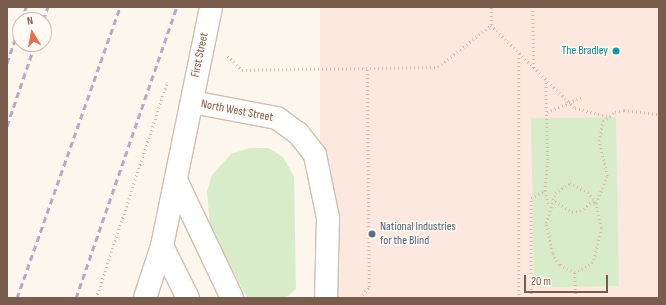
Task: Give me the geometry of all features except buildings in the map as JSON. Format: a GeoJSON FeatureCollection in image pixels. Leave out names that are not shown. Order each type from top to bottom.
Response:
{"type":"FeatureCollection","features":[{"type":"Feature","properties":{"kind":"street","name":"First Street"},"geometry":{"type":"LineString","coordinates":[[146,298],[162,246],[211,7]]}},
{"type":"Feature","properties":{"kind":"street","name":"North West Street"},"geometry":{"type":"LineString","coordinates":[[192,102],[277,118],[298,133],[315,155],[328,218],[326,298]]}},
{"type":"Feature","properties":{"kind":"street"},"geometry":{"type":"LineString","coordinates":[[176,180],[232,298]]}},
{"type":"Feature","properties":{"kind":"street"},"geometry":{"type":"LineString","coordinates":[[162,246],[188,298]]}},
{"type":"Feature","properties":{"kind":"path"},"geometry":{"type":"LineString","coordinates":[[491,7],[491,24],[546,83],[570,102],[575,108],[607,116],[624,110],[659,114]]}},
{"type":"Feature","properties":{"kind":"path"},"geometry":{"type":"LineString","coordinates":[[533,7],[534,70]]}},
{"type":"Feature","properties":{"kind":"path"},"geometry":{"type":"LineString","coordinates":[[203,43],[220,48],[242,70],[438,67],[491,24]]}},
{"type":"Feature","properties":{"kind":"path"},"geometry":{"type":"LineString","coordinates":[[519,54],[520,298]]}},
{"type":"Feature","properties":{"kind":"path"},"geometry":{"type":"LineString","coordinates":[[360,298],[369,287],[367,68]]}},
{"type":"Feature","properties":{"kind":"path"},"geometry":{"type":"LineString","coordinates":[[96,298],[170,74]]}},
{"type":"Feature","properties":{"kind":"path"},"geometry":{"type":"LineString","coordinates":[[546,83],[547,112],[545,191],[549,205]]}},
{"type":"Feature","properties":{"kind":"path"},"geometry":{"type":"LineString","coordinates":[[547,112],[582,96]]}},
{"type":"Feature","properties":{"kind":"path"},"geometry":{"type":"LineString","coordinates":[[596,203],[607,176],[599,141],[607,116]]}},
{"type":"Feature","properties":{"kind":"path"},"geometry":{"type":"LineString","coordinates":[[570,183],[588,192],[594,200],[602,228],[600,246],[593,263],[575,273],[559,265],[552,253],[546,223],[549,205],[552,199],[562,186],[570,183]]}},
{"type":"Feature","properties":{"kind":"path"},"geometry":{"type":"LineString","coordinates":[[531,298],[531,198],[545,191]]}},
{"type":"Feature","properties":{"kind":"path"},"geometry":{"type":"LineString","coordinates":[[552,199],[572,212],[580,211],[594,200]]}},
{"type":"Feature","properties":{"kind":"path"},"geometry":{"type":"LineString","coordinates":[[575,273],[576,298]]}},
{"type":"Feature","properties":{"kind":"shaded area"},"geometry":{"type":"Polygon","coordinates":[[[320,7],[659,7],[659,298],[320,298],[320,7]]]}},
{"type":"Feature","properties":{"kind":"green space"},"geometry":{"type":"Polygon","coordinates":[[[616,117],[619,286],[534,287],[531,118],[616,117]]]}},
{"type":"Feature","properties":{"kind":"green space"},"geometry":{"type":"Polygon","coordinates":[[[250,148],[269,148],[283,157],[294,176],[296,289],[285,298],[247,298],[210,227],[207,191],[212,175],[231,154],[250,148]]]}},
{"type":"Feature","properties":{"kind":"railway"},"geometry":{"type":"LineString","coordinates":[[24,12],[26,7]]}},
{"type":"Feature","properties":{"kind":"railway"},"geometry":{"type":"LineString","coordinates":[[46,12],[48,7]]}},
{"type":"Feature","properties":{"kind":"railway"},"geometry":{"type":"LineString","coordinates":[[17,298],[120,7]]}},
{"type":"Feature","properties":{"kind":"railway"},"geometry":{"type":"LineString","coordinates":[[76,298],[177,7]]}},
{"type":"Feature","properties":{"kind":"railway"},"geometry":{"type":"LineString","coordinates":[[7,63],[12,48]]}},
{"type":"Feature","properties":{"kind":"railway"},"geometry":{"type":"LineString","coordinates":[[7,126],[32,52]]}},
{"type":"Feature","properties":{"kind":"place","name":"The Bradley"},"geometry":{"type":"Point","coordinates":[616,51]}},
{"type":"Feature","properties":{"kind":"place","name":"National Industries for the Blind"},"geometry":{"type":"Point","coordinates":[372,234]}}]}
